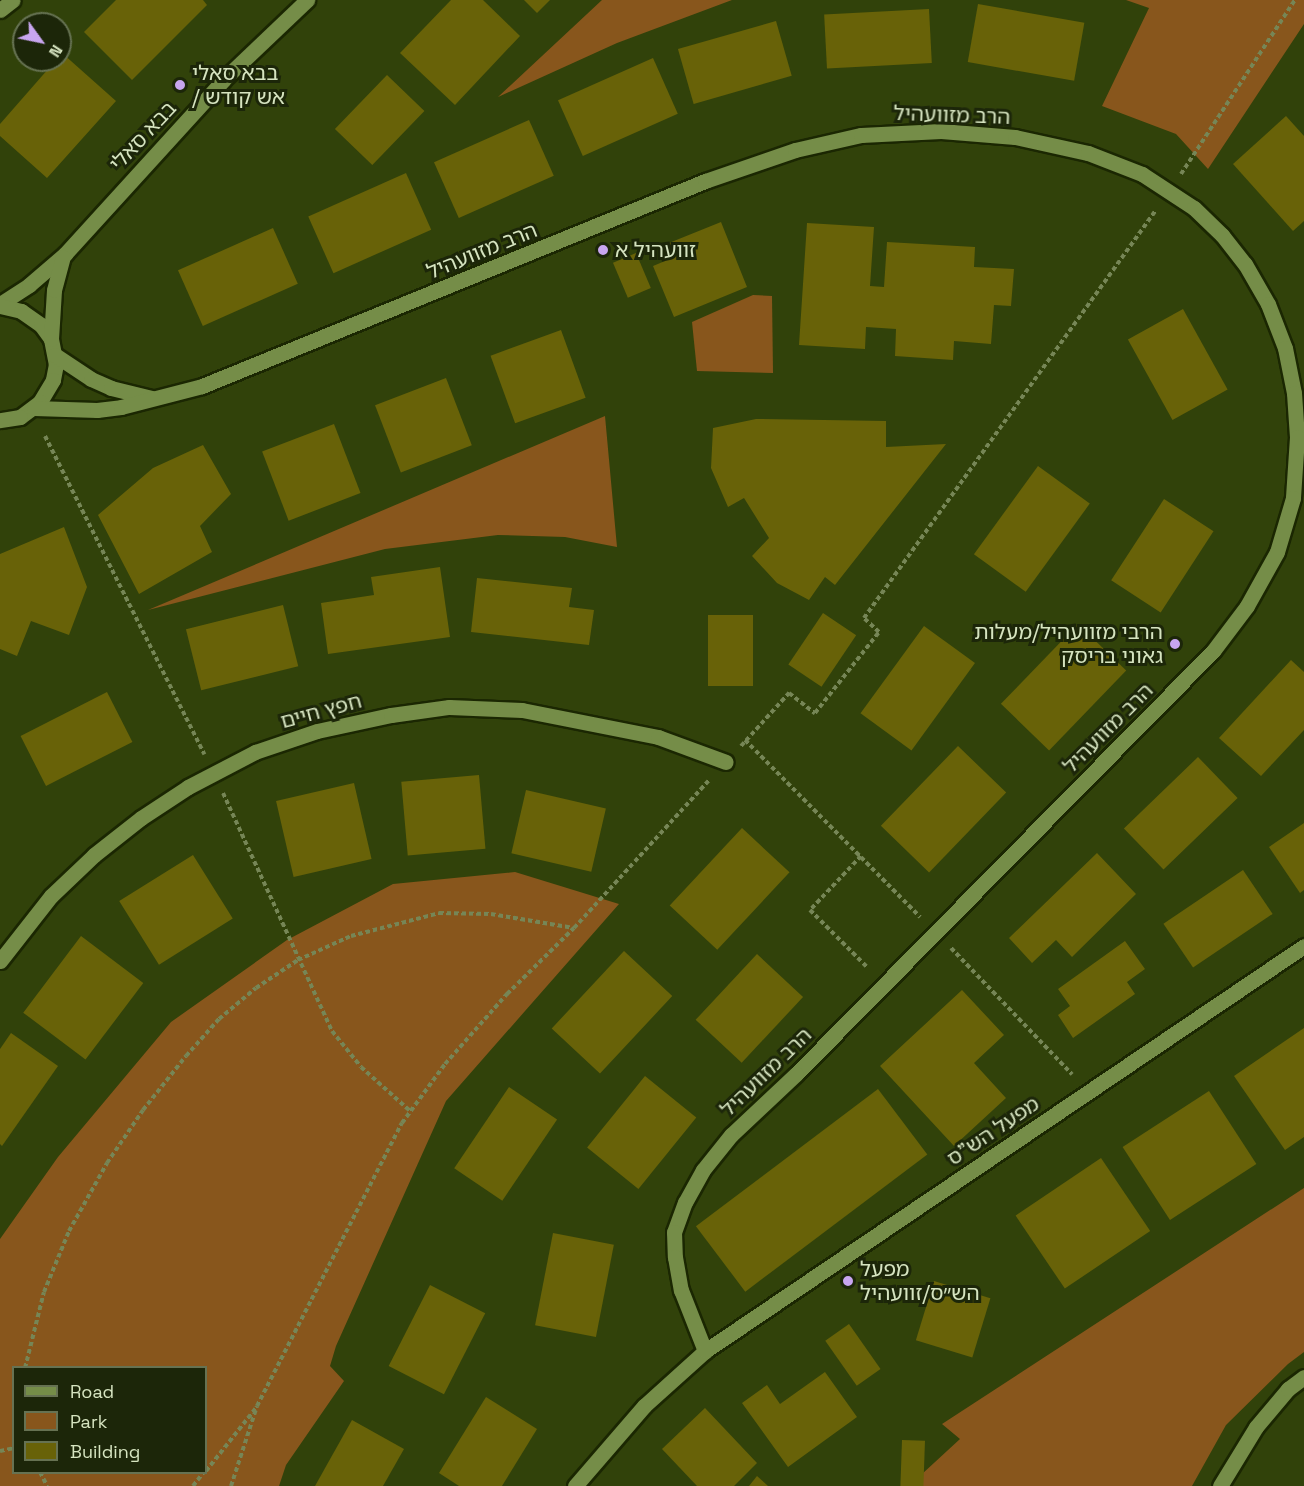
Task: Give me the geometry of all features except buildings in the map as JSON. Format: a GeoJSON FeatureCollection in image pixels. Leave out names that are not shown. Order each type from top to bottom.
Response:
{"type":"FeatureCollection","features":[{"type":"Feature","properties":{"kind":"street"},"geometry":{"type":"LineString","coordinates":[[0,10],[13,0]]}},
{"type":"Feature","properties":{"kind":"street","name":"בבא סאלי"},"geometry":{"type":"LineString","coordinates":[[0,305],[29,285],[64,254],[224,79],[307,0]]}},
{"type":"Feature","properties":{"kind":"street","name":"הרב מזוועהיל"},"geometry":{"type":"LineString","coordinates":[[34,408],[98,410],[154,399],[202,386],[705,181],[795,150],[861,135],[941,131],[1016,137],[1088,153],[1142,174],[1194,208],[1222,235],[1245,264],[1268,304],[1285,348],[1294,393],[1296,437],[1293,498],[1277,552],[1248,606],[1213,651],[885,984],[731,1135],[703,1170],[685,1202],[674,1232],[675,1257],[681,1290],[705,1351]]}},
{"type":"Feature","properties":{"kind":"street","name":"בבא סאלי"},"geometry":{"type":"LineString","coordinates":[[51,339],[54,290],[64,254]]}},
{"type":"Feature","properties":{"kind":"street"},"geometry":{"type":"LineString","coordinates":[[0,305],[29,315],[41,325],[51,339],[55,355],[53,380],[46,396],[20,417],[1,421]]}},
{"type":"Feature","properties":{"kind":"street","name":"הרב מזוועהיל"},"geometry":{"type":"LineString","coordinates":[[55,355],[75,370],[111,388],[154,399]]}},
{"type":"Feature","properties":{"kind":"street","name":"חפץ חיים"},"geometry":{"type":"LineString","coordinates":[[0,961],[51,896],[94,855],[141,818],[255,752],[317,731],[391,715],[449,707],[522,710],[592,722],[658,737],[726,762]]}},
{"type":"Feature","properties":{"kind":"street","name":"מפעל הש\"ס"},"geometry":{"type":"LineString","coordinates":[[575,1486],[644,1406],[705,1351],[1304,945]]}},
{"type":"Feature","properties":{"kind":"street"},"geometry":{"type":"LineString","coordinates":[[1220,1486],[1256,1427],[1288,1389],[1304,1377]]}},
{"type":"Feature","properties":{"kind":"path"},"geometry":{"type":"LineString","coordinates":[[231,1486],[257,1406],[369,1184],[411,1111],[445,1064],[500,1003],[574,928],[789,693],[815,713],[879,632],[864,618],[1169,192],[1295,0]]}},
{"type":"Feature","properties":{"kind":"path"},"geometry":{"type":"LineString","coordinates":[[45,436],[214,774],[332,1031],[361,1067],[411,1111]]}},
{"type":"Feature","properties":{"kind":"path"},"geometry":{"type":"LineString","coordinates":[[861,856],[810,910],[885,984]]}},
{"type":"Feature","properties":{"kind":"path"},"geometry":{"type":"LineString","coordinates":[[26,1366],[44,1292],[52,1272],[69,1231],[107,1163],[143,1110],[219,1019],[256,988],[298,960],[351,936],[439,913],[491,914],[574,928]]}},
{"type":"Feature","properties":{"kind":"path"},"geometry":{"type":"LineString","coordinates":[[207,1469],[257,1406]]}},
{"type":"Feature","properties":{"kind":"path"},"geometry":{"type":"LineString","coordinates":[[193,1486],[203,1474]]}},
{"type":"Feature","properties":{"kind":"green space"},"geometry":{"type":"Polygon","coordinates":[[[602,0],[732,0],[617,43],[498,97],[602,0]]]}},
{"type":"Feature","properties":{"kind":"green space"},"geometry":{"type":"Polygon","coordinates":[[[1126,0],[1304,0],[1304,24],[1208,169],[1176,134],[1102,106],[1149,8],[1126,0]]]}},
{"type":"Feature","properties":{"kind":"green space"},"geometry":{"type":"Polygon","coordinates":[[[753,295],[772,296],[773,373],[697,371],[692,322],[753,295]]]}},
{"type":"Feature","properties":{"kind":"green space"},"geometry":{"type":"Polygon","coordinates":[[[605,416],[617,547],[565,537],[498,535],[385,549],[148,610],[605,416]]]}},
{"type":"Feature","properties":{"kind":"green space"},"geometry":{"type":"Polygon","coordinates":[[[515,872],[619,904],[446,1101],[336,1346],[330,1366],[344,1381],[286,1465],[279,1486],[0,1486],[0,1239],[58,1157],[171,1022],[287,940],[393,884],[515,872]]]}},
{"type":"Feature","properties":{"kind":"green space"},"geometry":{"type":"Polygon","coordinates":[[[1304,1188],[1304,1352],[1288,1364],[1226,1425],[1192,1486],[909,1486],[960,1439],[942,1424],[1304,1188]]]}},
{"type":"Feature","properties":{"kind":"place","name":"בבא סאלי / אש קודש"},"geometry":{"type":"Point","coordinates":[180,85]}},
{"type":"Feature","properties":{"kind":"place","name":"זוועהיל א"},"geometry":{"type":"Point","coordinates":[603,250]}},
{"type":"Feature","properties":{"kind":"place","name":"הרבי מזוועהיל/מעלות גאוני בריסק"},"geometry":{"type":"Point","coordinates":[1175,644]}},
{"type":"Feature","properties":{"kind":"place","name":"מפעל הש״ס/זוועהיל"},"geometry":{"type":"Point","coordinates":[848,1281]}}]}
